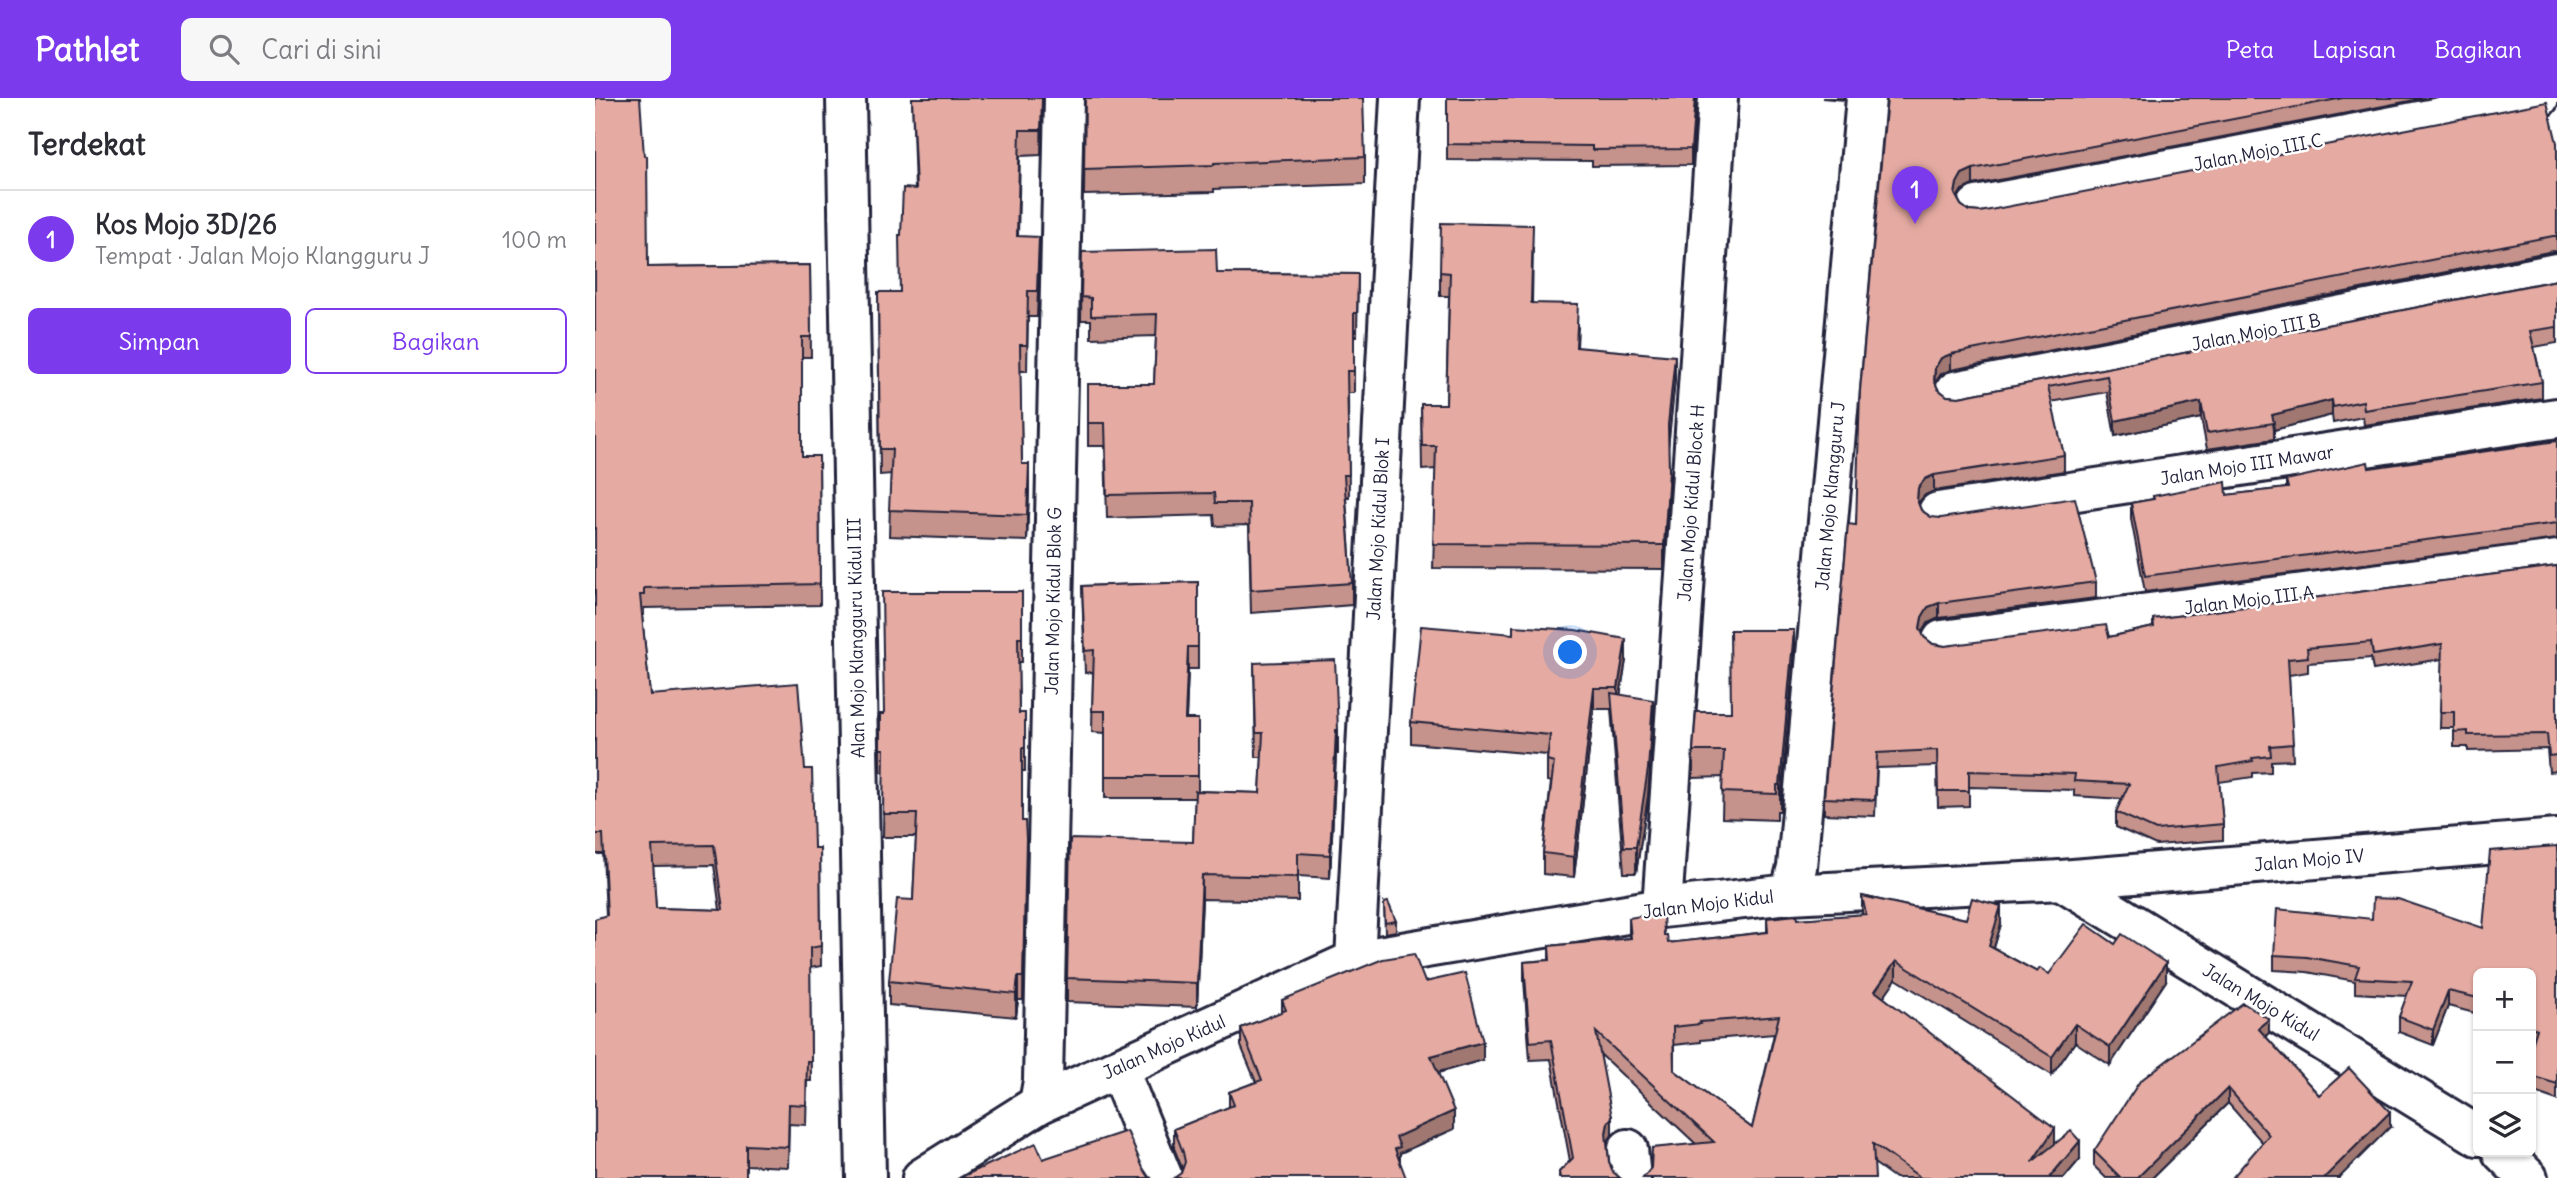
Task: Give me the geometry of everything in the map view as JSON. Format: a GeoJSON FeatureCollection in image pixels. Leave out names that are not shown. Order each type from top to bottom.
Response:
{"type":"FeatureCollection","features":[{"type":"Feature","properties":{"kind":"street","name":"Alan Mojo Klangguru Kidul III"},"geometry":{"type":"LineString","coordinates":[[846,98],[866,1178]]}},
{"type":"Feature","properties":{"kind":"street","name":"Jalan Mojo Kidul Blok G"},"geometry":{"type":"LineString","coordinates":[[1039,1104],[1043,1081],[1064,98]]}},
{"type":"Feature","properties":{"kind":"street","name":"Jalan Mojo Kidul Blok I"},"geometry":{"type":"LineString","coordinates":[[1355,960],[1400,98]]}},
{"type":"Feature","properties":{"kind":"street","name":"Jalan Mojo Kidul Block H"},"geometry":{"type":"LineString","coordinates":[[1662,908],[1718,98]]}},
{"type":"Feature","properties":{"kind":"street","name":"Jalan Mojo Klangguru J"},"geometry":{"type":"LineString","coordinates":[[1790,894],[1797,867],[1866,98]]}},
{"type":"Feature","properties":{"kind":"street","name":"Jalan Mojo III C"},"geometry":{"type":"LineString","coordinates":[[1977,206],[2539,98]]}},
{"type":"Feature","properties":{"kind":"street","name":"Jalan Mojo III B"},"geometry":{"type":"LineString","coordinates":[[1955,391],[2557,273]]}},
{"type":"Feature","properties":{"kind":"street","name":"Jalan Mojo III Mawar"},"geometry":{"type":"LineString","coordinates":[[1938,512],[2557,418]]}},
{"type":"Feature","properties":{"kind":"street","name":"Jalan Mojo III A"},"geometry":{"type":"LineString","coordinates":[[1942,640],[2557,560]]}},
{"type":"Feature","properties":{"kind":"street","name":"Jalan Mojo IV"},"geometry":{"type":"LineString","coordinates":[[2061,880],[2557,839]]}},
{"type":"Feature","properties":{"kind":"street"},"geometry":{"type":"LineString","coordinates":[[2142,930],[2161,872]]}},
{"type":"Feature","properties":{"kind":"street","name":"Jalan Mojo Kidul"},"geometry":{"type":"LineString","coordinates":[[922,1178],[1039,1104],[1355,960],[1662,908],[1790,894],[2061,880],[2473,1133]]}},
{"type":"Feature","properties":{"kind":"street"},"geometry":{"type":"LineString","coordinates":[[1118,1068],[1163,1178]]}},
{"type":"Feature","properties":{"kind":"street"},"geometry":{"type":"LineString","coordinates":[[2507,1157],[2528,1178]]}},
{"type":"Feature","properties":{"kind":"building"},"geometry":{"type":"Polygon","coordinates":[[[595,98],[640,98],[644,156],[647,156],[648,267],[810,265],[811,337],[802,337],[802,456],[819,456],[820,584],[644,588],[644,595],[640,595],[650,695],[798,683],[805,769],[812,769],[814,848],[820,848],[821,946],[810,948],[811,1061],[807,1061],[806,1105],[789,1104],[788,1147],[746,1145],[746,1178],[595,1178],[595,919],[607,915],[603,834],[595,834],[595,98]],[[714,845],[652,846],[656,908],[723,910],[714,845]]]}},
{"type":"Feature","properties":{"kind":"building"},"geometry":{"type":"Polygon","coordinates":[[[912,98],[1042,98],[1041,130],[1020,130],[1017,236],[1039,237],[1037,291],[1028,291],[1027,345],[1020,345],[1022,464],[1029,464],[1027,515],[889,510],[892,449],[880,449],[878,292],[900,292],[899,235],[903,188],[916,189],[912,98]]]}},
{"type":"Feature","properties":{"kind":"building"},"geometry":{"type":"Polygon","coordinates":[[[1085,98],[1363,98],[1365,157],[1084,169],[1085,98]]]}},
{"type":"Feature","properties":{"kind":"building"},"geometry":{"type":"Polygon","coordinates":[[[1447,98],[1695,98],[1691,149],[1592,150],[1592,146],[1447,144],[1447,98]]]}},
{"type":"Feature","properties":{"kind":"building"},"geometry":{"type":"Polygon","coordinates":[[[1887,98],[2343,98],[1973,169],[1962,174],[1955,194],[1961,205],[1969,211],[1980,212],[2547,102],[2557,143],[2557,236],[1951,354],[1941,358],[1935,368],[1934,380],[1938,389],[1947,396],[1959,397],[2557,280],[2557,327],[2530,331],[2542,382],[2364,410],[2363,401],[2333,407],[2332,400],[2272,415],[2274,423],[2207,433],[2201,402],[2115,421],[2107,376],[2048,387],[2064,455],[1934,475],[1925,479],[1918,488],[1917,500],[1921,510],[1931,517],[1941,518],[2075,498],[2096,582],[1939,603],[1928,607],[1920,628],[1924,637],[1933,644],[1945,646],[2106,625],[2109,637],[2154,627],[2153,619],[2557,566],[2557,755],[2549,756],[2547,734],[2468,735],[2468,731],[2454,732],[2454,712],[2440,712],[2442,644],[2373,655],[2371,642],[2307,648],[2308,657],[2288,659],[2293,744],[2270,746],[2271,756],[2218,767],[2223,824],[2156,830],[2116,812],[2129,784],[2074,781],[2075,774],[1969,771],[1969,791],[1938,791],[1937,750],[1877,753],[1875,800],[1824,798],[1848,524],[1856,525],[1860,391],[1887,98]]]}},
{"type":"Feature","properties":{"kind":"building"},"geometry":{"type":"Polygon","coordinates":[[[1441,223],[1533,225],[1531,303],[1578,304],[1576,347],[1675,356],[1668,425],[1669,471],[1664,545],[1433,544],[1436,446],[1422,446],[1421,404],[1446,404],[1450,273],[1440,272],[1441,223]]]}},
{"type":"Feature","properties":{"kind":"building"},"geometry":{"type":"Polygon","coordinates":[[[1216,249],[1217,273],[1358,274],[1357,313],[1354,313],[1354,371],[1347,371],[1349,475],[1344,475],[1352,583],[1251,590],[1249,503],[1215,503],[1214,493],[1107,495],[1105,423],[1088,423],[1088,384],[1154,384],[1157,314],[1091,316],[1091,298],[1081,297],[1082,252],[1216,249]]]}},
{"type":"Feature","properties":{"kind":"building"},"geometry":{"type":"Polygon","coordinates":[[[2557,441],[2557,523],[2145,576],[2131,503],[2226,482],[2227,495],[2288,488],[2286,480],[2368,462],[2369,468],[2557,441]]]}},
{"type":"Feature","properties":{"kind":"building"},"geometry":{"type":"Polygon","coordinates":[[[1198,582],[1198,647],[1188,647],[1185,719],[1198,719],[1198,776],[1105,776],[1105,711],[1092,711],[1094,650],[1085,651],[1082,586],[1198,582]]]}},
{"type":"Feature","properties":{"kind":"building"},"geometry":{"type":"Polygon","coordinates":[[[882,592],[1022,592],[1022,638],[1018,638],[1019,713],[1025,713],[1022,821],[1025,821],[1026,839],[1023,977],[1018,977],[1016,994],[889,981],[897,899],[913,900],[917,814],[883,814],[884,749],[880,749],[880,714],[884,714],[882,592]]]}},
{"type":"Feature","properties":{"kind":"building"},"geometry":{"type":"Polygon","coordinates":[[[1421,626],[1513,634],[1513,626],[1575,630],[1626,639],[1618,688],[1594,688],[1574,857],[1543,853],[1554,762],[1547,760],[1550,735],[1411,722],[1421,626]]]}},
{"type":"Feature","properties":{"kind":"building"},"geometry":{"type":"Polygon","coordinates":[[[1730,630],[1794,630],[1777,794],[1722,792],[1724,751],[1693,751],[1696,712],[1731,712],[1730,630]]]}},
{"type":"Feature","properties":{"kind":"building"},"geometry":{"type":"Polygon","coordinates":[[[1335,660],[1338,730],[1330,855],[1298,853],[1298,877],[1202,875],[1197,983],[1067,978],[1070,839],[1193,842],[1195,791],[1260,793],[1263,733],[1256,733],[1254,663],[1335,660]]]}},
{"type":"Feature","properties":{"kind":"building"},"geometry":{"type":"Polygon","coordinates":[[[1611,693],[1653,700],[1648,769],[1636,847],[1624,847],[1611,693]]]}},
{"type":"Feature","properties":{"kind":"building"},"geometry":{"type":"Polygon","coordinates":[[[2557,846],[2557,1084],[2536,1078],[2536,968],[2473,968],[2473,997],[2448,991],[2433,1030],[2399,1017],[2412,981],[2355,978],[2359,966],[2307,957],[2274,955],[2277,909],[2372,919],[2373,898],[2398,899],[2483,928],[2490,851],[2557,846]]]}},
{"type":"Feature","properties":{"kind":"building"},"geometry":{"type":"Polygon","coordinates":[[[1862,896],[1966,919],[1972,898],[2001,906],[1989,946],[2037,972],[2040,968],[2049,974],[2086,924],[2115,944],[2122,934],[2166,963],[2110,1047],[2075,1024],[2052,1057],[1896,961],[1875,991],[2055,1128],[2032,1162],[2071,1131],[2080,1141],[2049,1178],[1921,1178],[1873,1144],[1875,1178],[1643,1178],[1651,1168],[1652,1148],[1714,1142],[1596,1032],[1612,1117],[1606,1133],[1609,1162],[1613,1172],[1620,1178],[1560,1178],[1559,1172],[1573,1158],[1551,1040],[1530,1042],[1524,962],[1550,960],[1549,946],[1631,938],[1629,918],[1663,912],[1664,935],[1667,935],[1668,943],[1768,932],[1767,918],[1797,915],[1798,919],[1866,914],[1862,896]],[[1779,1016],[1700,1022],[1701,1024],[1673,1027],[1674,1070],[1752,1128],[1779,1016]]]}},
{"type":"Feature","properties":{"kind":"building"},"geometry":{"type":"Polygon","coordinates":[[[1388,902],[1396,921],[1385,923],[1384,903],[1388,902]]]}},
{"type":"Feature","properties":{"kind":"building"},"geometry":{"type":"Polygon","coordinates":[[[1414,954],[1425,982],[1465,973],[1483,1042],[1431,1056],[1454,1111],[1396,1137],[1400,1147],[1395,1149],[1406,1178],[1174,1178],[1181,1173],[1185,1162],[1174,1129],[1234,1105],[1229,1092],[1262,1080],[1241,1028],[1286,1010],[1282,1000],[1383,959],[1414,954]]]}},
{"type":"Feature","properties":{"kind":"building"},"geometry":{"type":"Polygon","coordinates":[[[2243,1003],[2269,1019],[2258,1028],[2319,1095],[2349,1068],[2390,1112],[2324,1178],[2232,1178],[2269,1135],[2228,1088],[2137,1178],[2121,1178],[2094,1151],[2140,1081],[2243,1003]]]}},
{"type":"Feature","properties":{"kind":"building"},"geometry":{"type":"Polygon","coordinates":[[[1127,1131],[1143,1168],[1152,1178],[959,1178],[1036,1143],[1043,1159],[1127,1131]]]}},
{"type":"Feature","properties":{"kind":"place","name":"Kos Mojo 3D/26"},"geometry":{"type":"Point","coordinates":[1915,224]}}]}
